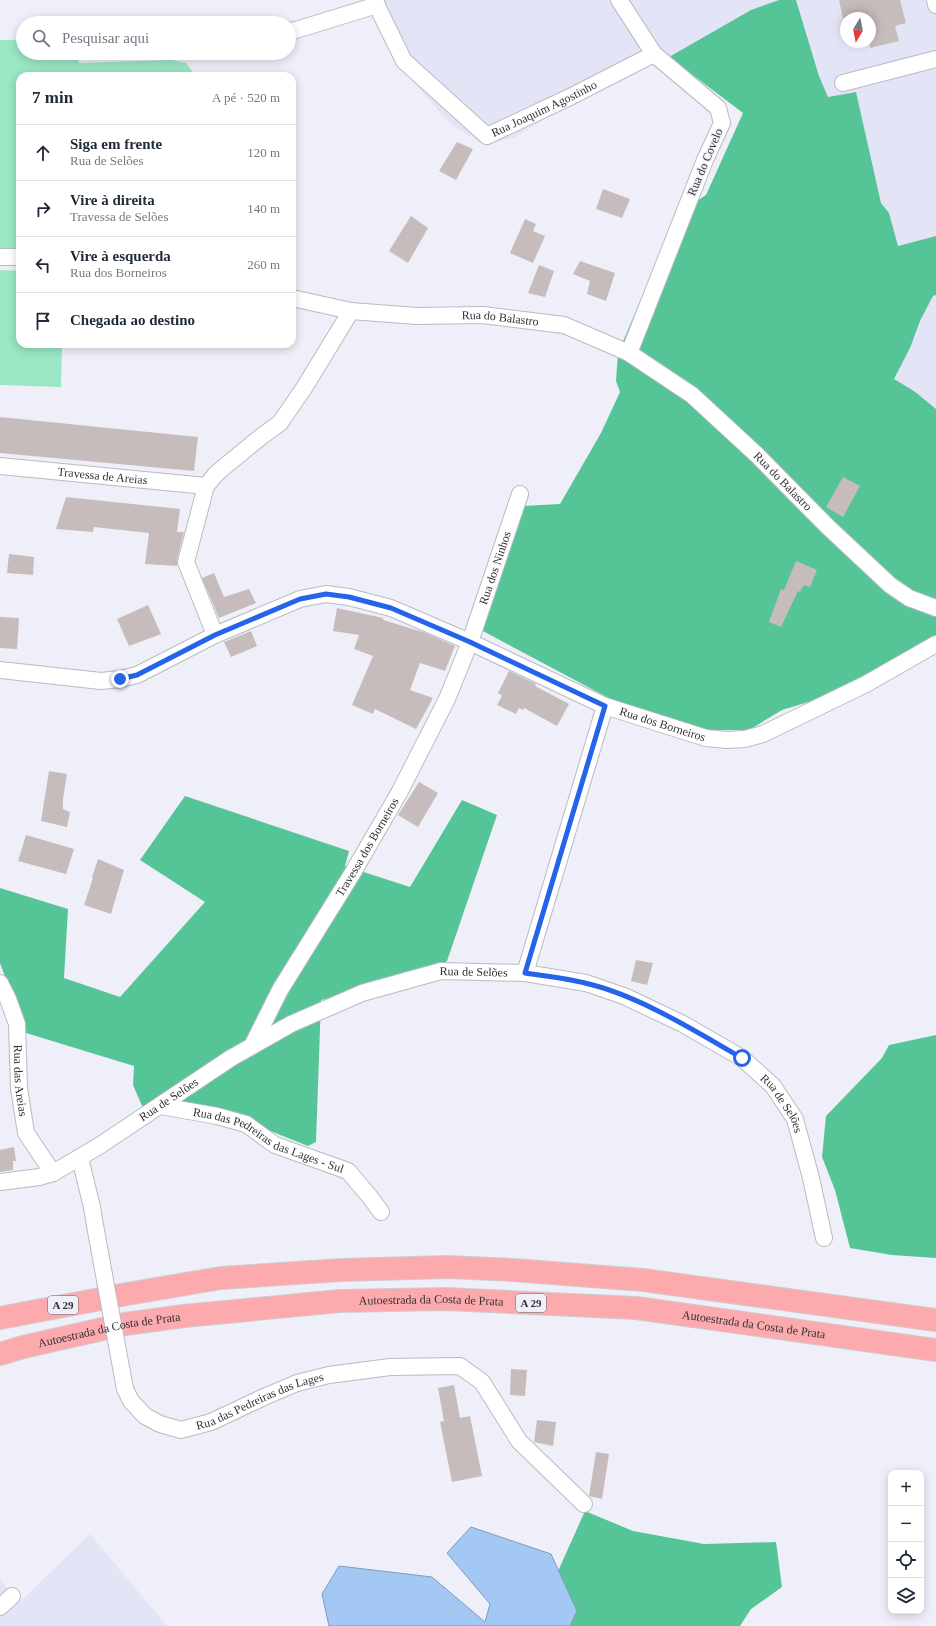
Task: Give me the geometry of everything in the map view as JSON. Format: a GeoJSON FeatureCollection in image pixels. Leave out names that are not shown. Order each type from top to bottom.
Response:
{"type":"FeatureCollection","features":[{"type":"Feature","properties":{"kind":"highway","name":"A 29"},"geometry":{"type":"LineString","coordinates":[[0,1318],[221,1278],[342,1270],[448,1268],[513,1270],[643,1280],[936,1320]]}},
{"type":"Feature","properties":{"kind":"highway","name":"Autoestrada da Costa de Prata"},"geometry":{"type":"LineString","coordinates":[[0,1354],[23,1347],[125,1324],[184,1316],[340,1301],[446,1299],[636,1308],[936,1350]]}},
{"type":"Feature","properties":{"kind":"street","name":"Rua do Covelo"},"geometry":{"type":"LineString","coordinates":[[619,0],[654,54],[718,108],[722,123],[705,160],[629,353]]}},
{"type":"Feature","properties":{"kind":"street"},"geometry":{"type":"LineString","coordinates":[[935,0],[936,5]]}},
{"type":"Feature","properties":{"kind":"street","name":"Rua Joaquim Agostinho"},"geometry":{"type":"LineString","coordinates":[[375,2],[404,61],[487,136],[570,97],[654,54]]}},
{"type":"Feature","properties":{"kind":"street"},"geometry":{"type":"LineString","coordinates":[[296,30],[375,2]]}},
{"type":"Feature","properties":{"kind":"street"},"geometry":{"type":"LineString","coordinates":[[843,84],[936,59]]}},
{"type":"Feature","properties":{"kind":"street"},"geometry":{"type":"LineString","coordinates":[[0,257],[16,256]]}},
{"type":"Feature","properties":{"kind":"street","name":"Rua do Balastro"},"geometry":{"type":"LineString","coordinates":[[296,299],[351,311],[416,316],[483,315],[564,325],[629,353],[692,395],[757,455],[827,526],[890,585],[909,598],[936,608]]}},
{"type":"Feature","properties":{"kind":"street"},"geometry":{"type":"LineString","coordinates":[[215,635],[186,562],[206,486],[220,471],[280,423],[304,388],[351,311]]}},
{"type":"Feature","properties":{"kind":"street","name":"Travessa de Areias"},"geometry":{"type":"LineString","coordinates":[[0,466],[206,486]]}},
{"type":"Feature","properties":{"kind":"street","name":"Rua dos Ninhos"},"geometry":{"type":"LineString","coordinates":[[470,642],[520,494]]}},
{"type":"Feature","properties":{"kind":"street","name":"Rua dos Borneiros"},"geometry":{"type":"LineString","coordinates":[[0,670],[101,681],[120,679],[137,675],[215,635],[300,599],[326,594],[349,597],[391,608],[470,642],[605,706],[706,738],[745,740],[763,734],[866,684],[936,644]]}},
{"type":"Feature","properties":{"kind":"street","name":"Travessa dos Borneiros"},"geometry":{"type":"LineString","coordinates":[[252,1046],[280,990],[352,874],[399,793],[448,700],[470,642]]}},
{"type":"Feature","properties":{"kind":"street"},"geometry":{"type":"LineString","coordinates":[[525,973],[605,706]]}},
{"type":"Feature","properties":{"kind":"street","name":"Rua de Selões"},"geometry":{"type":"LineString","coordinates":[[0,1182],[39,1177],[53,1173],[80,1158],[161,1106],[231,1058],[291,1024],[362,993],[441,971],[525,973],[586,983],[624,996],[684,1024],[742,1058],[773,1086],[795,1119],[811,1178],[824,1238]]}},
{"type":"Feature","properties":{"kind":"street","name":"Rua das Areias"},"geometry":{"type":"LineString","coordinates":[[0,983],[8,999],[17,1024],[19,1088],[26,1133],[53,1173]]}},
{"type":"Feature","properties":{"kind":"street","name":"Rua das Pedreiras das Lages - Sul"},"geometry":{"type":"LineString","coordinates":[[161,1106],[217,1116],[246,1124],[276,1145],[348,1171],[370,1197],[380,1212]]}},
{"type":"Feature","properties":{"kind":"street","name":"Rua das Pedreiras das Lages"},"geometry":{"type":"LineString","coordinates":[[80,1158],[92,1207],[126,1389],[131,1401],[145,1416],[160,1424],[181,1430],[211,1422],[297,1383],[329,1375],[390,1367],[460,1366],[482,1382],[519,1441],[584,1504]]}},
{"type":"Feature","properties":{"kind":"shaded area"},"geometry":{"type":"Polygon","coordinates":[[[381,0],[779,0],[751,10],[669,57],[568,105],[514,138],[482,144],[452,125],[420,90],[381,0]]]}},
{"type":"Feature","properties":{"kind":"shaded area"},"geometry":{"type":"Polygon","coordinates":[[[796,0],[936,0],[936,236],[898,247],[889,213],[881,203],[856,92],[828,98],[819,76],[796,0]]]}},
{"type":"Feature","properties":{"kind":"shaded area"},"geometry":{"type":"Polygon","coordinates":[[[936,295],[936,409],[914,391],[894,379],[910,348],[920,321],[933,296],[936,295]]]}},
{"type":"Feature","properties":{"kind":"shaded area"},"geometry":{"type":"Polygon","coordinates":[[[90,1534],[167,1626],[0,1626],[0,1580],[20,1602],[90,1534]]]}},
{"type":"Feature","properties":{"kind":"green space"},"geometry":{"type":"Polygon","coordinates":[[[779,0],[796,0],[819,76],[828,97],[856,92],[881,203],[889,213],[898,246],[936,236],[936,295],[933,296],[920,321],[910,348],[894,379],[914,391],[936,409],[936,648],[815,700],[782,710],[749,730],[704,730],[635,712],[481,630],[523,506],[560,504],[601,433],[620,392],[616,381],[618,353],[661,253],[685,209],[706,195],[743,113],[669,57],[751,10],[779,0]]]}},
{"type":"Feature","properties":{"kind":"green space"},"geometry":{"type":"Polygon","coordinates":[[[0,40],[16,40],[16,60],[79,60],[79,63],[172,60],[186,63],[193,72],[16,72],[16,249],[0,249],[0,40]]]}},
{"type":"Feature","properties":{"kind":"green space"},"geometry":{"type":"Polygon","coordinates":[[[0,270],[16,271],[16,348],[62,348],[61,387],[0,385],[0,270]]]}},
{"type":"Feature","properties":{"kind":"green space"},"geometry":{"type":"Polygon","coordinates":[[[185,796],[349,851],[345,866],[410,887],[462,800],[497,815],[447,961],[421,978],[321,1000],[316,1142],[308,1146],[263,1128],[143,1108],[133,1085],[134,1066],[26,1033],[0,963],[0,888],[68,909],[64,978],[120,997],[205,902],[140,860],[185,796]]]}},
{"type":"Feature","properties":{"kind":"green space"},"geometry":{"type":"Polygon","coordinates":[[[936,1035],[936,1258],[892,1255],[850,1248],[835,1190],[822,1157],[826,1116],[882,1058],[889,1045],[936,1035]]]}},
{"type":"Feature","properties":{"kind":"green space"},"geometry":{"type":"Polygon","coordinates":[[[585,1511],[633,1531],[704,1544],[776,1542],[782,1587],[751,1609],[740,1626],[564,1626],[550,1589],[585,1511]]]}},
{"type":"Feature","properties":{"kind":"water"},"geometry":{"type":"Polygon","coordinates":[[[471,1527],[551,1554],[577,1611],[570,1626],[329,1626],[322,1594],[339,1566],[432,1577],[485,1622],[490,1604],[447,1553],[471,1527]]]}},
{"type":"Feature","properties":{"kind":"building"},"geometry":{"type":"Polygon","coordinates":[[[839,0],[900,0],[906,23],[895,26],[899,41],[876,47],[876,12],[842,12],[839,0]]]}},
{"type":"Feature","properties":{"kind":"building"},"geometry":{"type":"Polygon","coordinates":[[[457,142],[473,149],[456,180],[439,171],[457,142]]]}},
{"type":"Feature","properties":{"kind":"building"},"geometry":{"type":"Polygon","coordinates":[[[603,189],[630,199],[622,218],[596,209],[603,189]]]}},
{"type":"Feature","properties":{"kind":"building"},"geometry":{"type":"Polygon","coordinates":[[[411,216],[428,228],[408,263],[389,251],[411,216]]]}},
{"type":"Feature","properties":{"kind":"building"},"geometry":{"type":"Polygon","coordinates":[[[525,219],[536,224],[533,231],[545,236],[533,263],[510,253],[525,219]]]}},
{"type":"Feature","properties":{"kind":"building"},"geometry":{"type":"Polygon","coordinates":[[[580,261],[615,273],[606,301],[587,294],[590,281],[573,274],[580,261]]]}},
{"type":"Feature","properties":{"kind":"building"},"geometry":{"type":"Polygon","coordinates":[[[539,265],[554,271],[545,297],[528,293],[539,265]]]}},
{"type":"Feature","properties":{"kind":"building"},"geometry":{"type":"Polygon","coordinates":[[[0,417],[198,437],[194,471],[0,453],[0,417]]]}},
{"type":"Feature","properties":{"kind":"building"},"geometry":{"type":"Polygon","coordinates":[[[843,477],[860,486],[843,517],[826,507],[843,477]]]}},
{"type":"Feature","properties":{"kind":"building"},"geometry":{"type":"Polygon","coordinates":[[[66,497],[180,509],[177,532],[184,532],[177,560],[177,566],[145,564],[149,533],[94,527],[93,532],[56,529],[66,497]]]}},
{"type":"Feature","properties":{"kind":"building"},"geometry":{"type":"Polygon","coordinates":[[[9,554],[34,557],[33,575],[7,573],[9,554]]]}},
{"type":"Feature","properties":{"kind":"building"},"geometry":{"type":"Polygon","coordinates":[[[796,561],[817,570],[810,587],[804,585],[800,592],[798,591],[781,627],[769,622],[781,589],[784,590],[796,561]]]}},
{"type":"Feature","properties":{"kind":"building"},"geometry":{"type":"Polygon","coordinates":[[[214,573],[224,597],[249,589],[256,603],[219,618],[202,578],[214,573]]]}},
{"type":"Feature","properties":{"kind":"building"},"geometry":{"type":"Polygon","coordinates":[[[148,605],[161,634],[129,646],[117,619],[148,605]]]}},
{"type":"Feature","properties":{"kind":"building"},"geometry":{"type":"Polygon","coordinates":[[[337,608],[383,618],[383,620],[423,632],[455,646],[445,671],[420,663],[410,690],[433,698],[416,729],[375,709],[373,714],[352,705],[373,656],[354,649],[359,635],[333,631],[337,608]]]}},
{"type":"Feature","properties":{"kind":"building"},"geometry":{"type":"Polygon","coordinates":[[[0,617],[19,618],[17,649],[0,648],[0,617]]]}},
{"type":"Feature","properties":{"kind":"building"},"geometry":{"type":"Polygon","coordinates":[[[251,631],[257,646],[231,657],[224,642],[251,631]]]}},
{"type":"Feature","properties":{"kind":"building"},"geometry":{"type":"Polygon","coordinates":[[[509,671],[536,684],[535,686],[569,704],[557,726],[524,708],[523,710],[519,708],[516,714],[497,705],[502,696],[498,693],[509,671]]]}},
{"type":"Feature","properties":{"kind":"building"},"geometry":{"type":"Polygon","coordinates":[[[49,771],[67,774],[63,809],[70,812],[67,827],[41,821],[49,771]]]}},
{"type":"Feature","properties":{"kind":"building"},"geometry":{"type":"Polygon","coordinates":[[[419,782],[438,793],[418,827],[398,815],[419,782]]]}},
{"type":"Feature","properties":{"kind":"building"},"geometry":{"type":"Polygon","coordinates":[[[26,835],[74,849],[66,874],[18,861],[26,835]]]}},
{"type":"Feature","properties":{"kind":"building"},"geometry":{"type":"Polygon","coordinates":[[[98,859],[124,870],[111,914],[84,905],[98,859]]]}},
{"type":"Feature","properties":{"kind":"building"},"geometry":{"type":"Polygon","coordinates":[[[636,960],[653,963],[647,985],[631,981],[636,960]]]}},
{"type":"Feature","properties":{"kind":"building"},"geometry":{"type":"Polygon","coordinates":[[[14,1147],[16,1161],[13,1161],[13,1170],[0,1172],[0,1150],[14,1147]]]}},
{"type":"Feature","properties":{"kind":"building"},"geometry":{"type":"Polygon","coordinates":[[[511,1369],[527,1370],[525,1396],[510,1395],[511,1369]]]}},
{"type":"Feature","properties":{"kind":"building"},"geometry":{"type":"Polygon","coordinates":[[[454,1385],[460,1418],[470,1416],[482,1476],[452,1482],[440,1422],[444,1421],[438,1388],[454,1385]]]}},
{"type":"Feature","properties":{"kind":"building"},"geometry":{"type":"Polygon","coordinates":[[[537,1420],[556,1422],[553,1446],[534,1442],[537,1420]]]}},
{"type":"Feature","properties":{"kind":"building"},"geometry":{"type":"Polygon","coordinates":[[[596,1452],[609,1454],[602,1499],[589,1496],[596,1452]]]}},
{"type":"Feature","properties":{"kind":"route"},"geometry":{"type":"LineString","coordinates":[[120,679],[137,675],[215,635],[300,599],[326,594],[349,597],[391,608],[470,642],[605,706],[525,973],[586,983],[624,996],[684,1024],[742,1058]]}}]}
